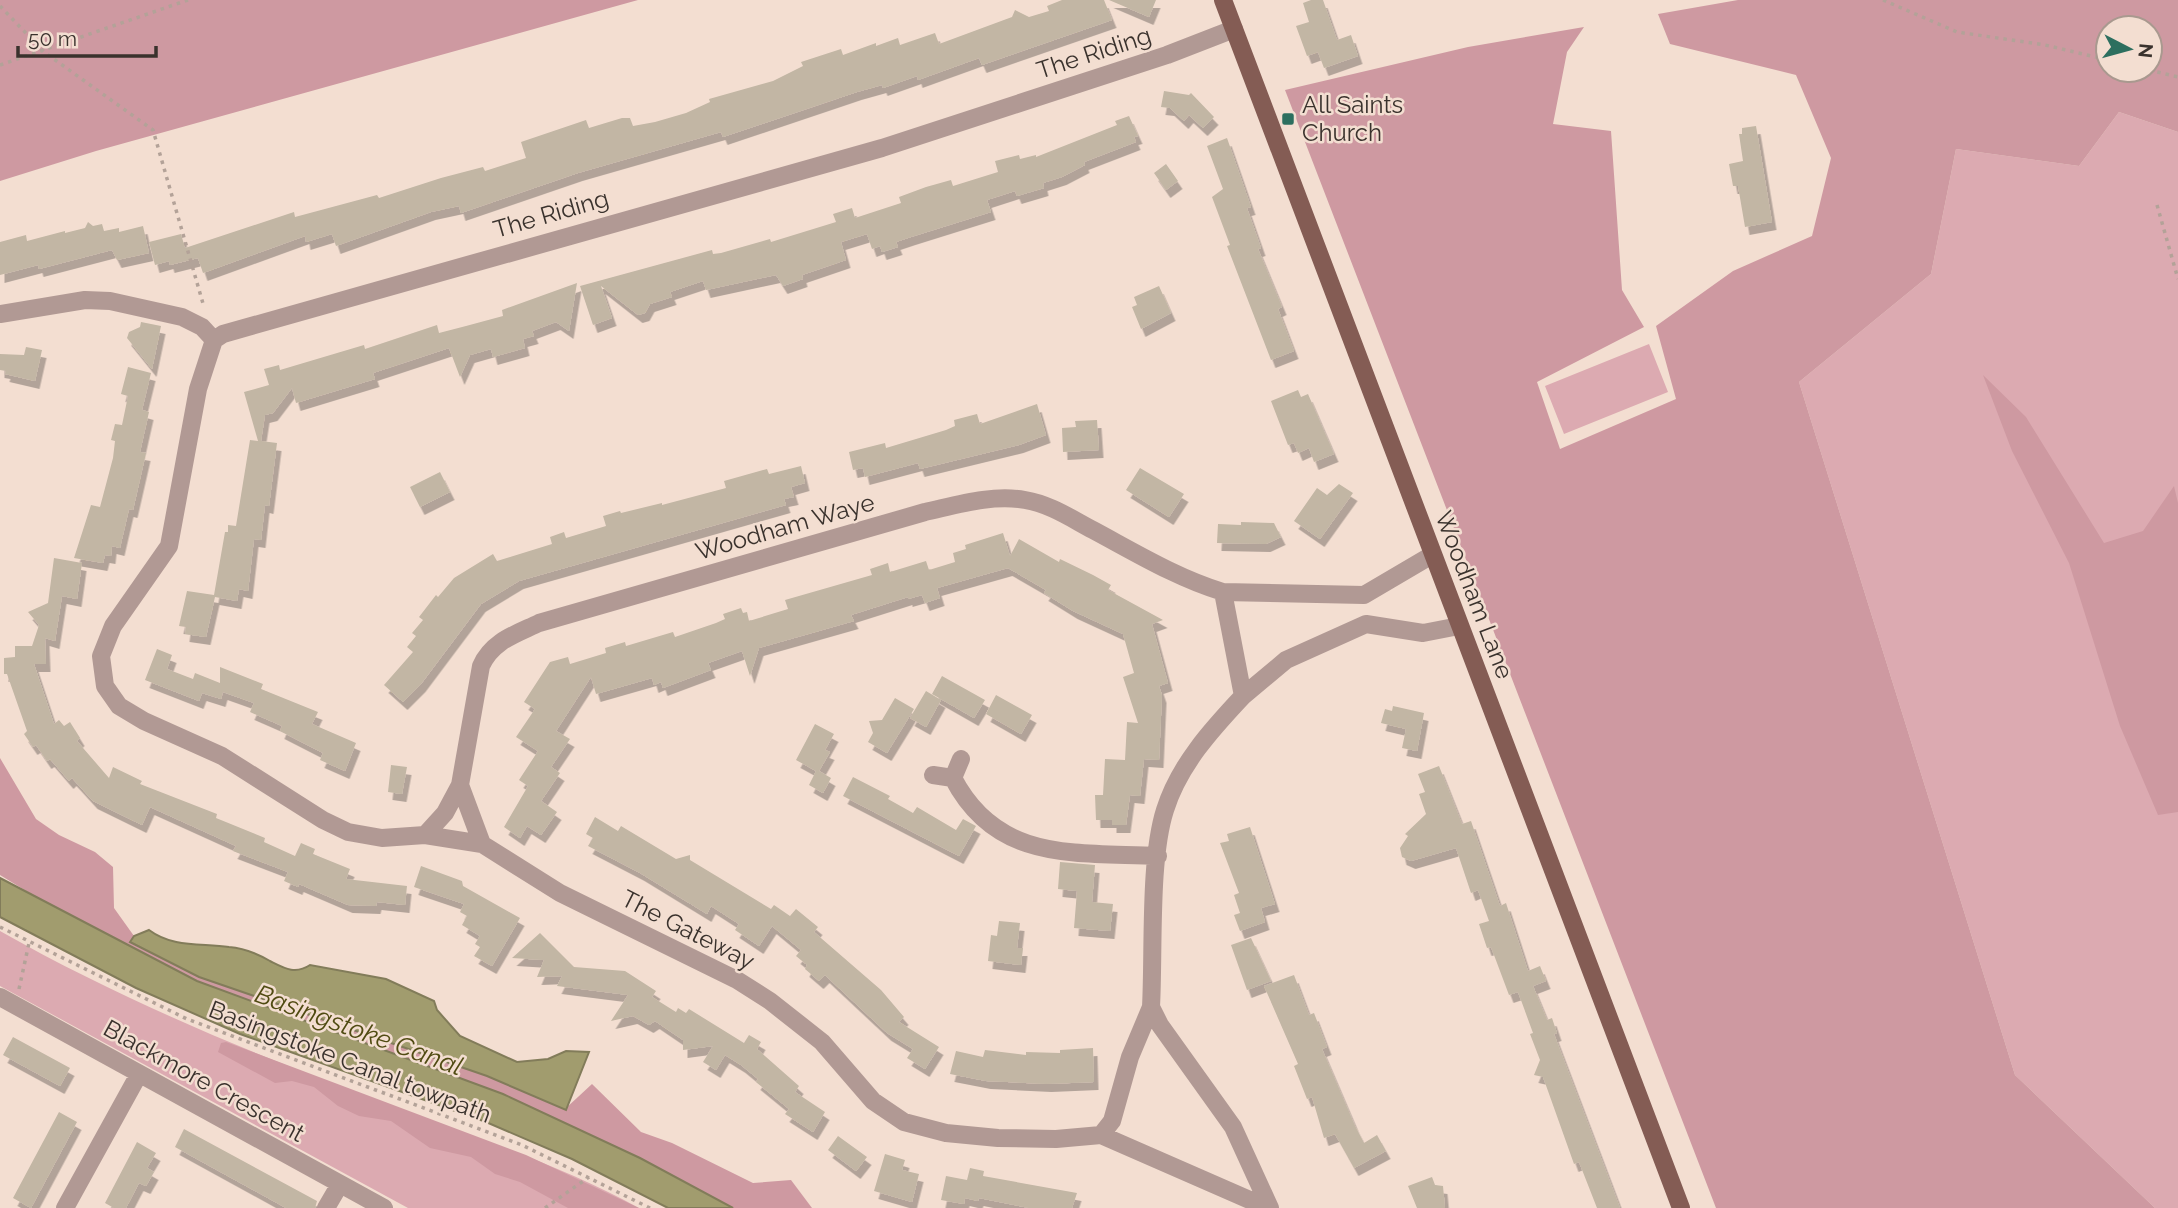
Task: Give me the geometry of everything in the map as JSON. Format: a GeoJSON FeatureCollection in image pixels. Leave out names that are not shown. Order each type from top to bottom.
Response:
{"type":"FeatureCollection","features":[{"type":"Feature","properties":{"kind":"main road","name":"Woodham Lane"},"geometry":{"type":"LineString","coordinates":[[1223,0],[1681,1208]]}},
{"type":"Feature","properties":{"kind":"street","name":"The Riding"},"geometry":{"type":"LineString","coordinates":[[214,340],[223,334],[882,148],[1167,55],[1234,29]]}},
{"type":"Feature","properties":{"kind":"street"},"geometry":{"type":"LineString","coordinates":[[0,314],[85,300],[110,301],[182,317],[202,327],[214,340]]}},
{"type":"Feature","properties":{"kind":"street","name":"The Gateway"},"geometry":{"type":"LineString","coordinates":[[214,340],[198,389],[169,546],[113,626],[100,663],[105,686],[119,706],[144,721],[222,757],[323,820],[348,832],[395,839],[425,835],[482,844],[560,892],[737,980],[770,1001],[822,1042],[873,1101],[904,1122],[946,1133],[998,1138],[1056,1139],[1101,1135],[1269,1208]]}},
{"type":"Feature","properties":{"kind":"street","name":"Woodham Waye"},"geometry":{"type":"LineString","coordinates":[[460,785],[481,666],[491,649],[509,636],[538,623],[925,512],[977,501],[1009,498],[1058,511],[1197,584],[1223,592],[1364,595]]}},
{"type":"Feature","properties":{"kind":"street"},"geometry":{"type":"LineString","coordinates":[[1371,624],[1364,595],[1432,555]]}},
{"type":"Feature","properties":{"kind":"street"},"geometry":{"type":"LineString","coordinates":[[1223,592],[1243,696]]}},
{"type":"Feature","properties":{"kind":"street"},"geometry":{"type":"LineString","coordinates":[[1101,1135],[1112,1121],[1130,1056],[1151,1007],[1158,856],[1166,808],[1198,748],[1243,696],[1286,660],[1371,624],[1423,633],[1459,626]]}},
{"type":"Feature","properties":{"kind":"street"},"geometry":{"type":"LineString","coordinates":[[961,759],[953,778],[963,798],[981,817],[1011,838],[1037,849],[1158,856]]}},
{"type":"Feature","properties":{"kind":"street"},"geometry":{"type":"LineString","coordinates":[[933,775],[953,778]]}},
{"type":"Feature","properties":{"kind":"street"},"geometry":{"type":"LineString","coordinates":[[425,835],[445,813],[460,785]]}},
{"type":"Feature","properties":{"kind":"street"},"geometry":{"type":"LineString","coordinates":[[460,785],[482,844]]}},
{"type":"Feature","properties":{"kind":"street","name":"Blackmore Crescent"},"geometry":{"type":"LineString","coordinates":[[4,1000],[384,1208]]}},
{"type":"Feature","properties":{"kind":"street"},"geometry":{"type":"LineString","coordinates":[[1151,1007],[1160,1026],[1233,1127],[1269,1208]]}},
{"type":"Feature","properties":{"kind":"street"},"geometry":{"type":"LineString","coordinates":[[65,1208],[139,1074]]}},
{"type":"Feature","properties":{"kind":"street"},"geometry":{"type":"LineString","coordinates":[[326,1208],[340,1184]]}},
{"type":"Feature","properties":{"kind":"path"},"geometry":{"type":"LineString","coordinates":[[0,65],[188,0]]}},
{"type":"Feature","properties":{"kind":"path"},"geometry":{"type":"LineString","coordinates":[[1884,0],[1957,32],[2045,44],[2094,56]]}},
{"type":"Feature","properties":{"kind":"path"},"geometry":{"type":"LineString","coordinates":[[0,6],[44,52],[153,130],[214,340]]}},
{"type":"Feature","properties":{"kind":"path"},"geometry":{"type":"LineString","coordinates":[[2157,205],[2178,279]]}},
{"type":"Feature","properties":{"kind":"path","name":"Basingstoke Canal towpath"},"geometry":{"type":"LineString","coordinates":[[0,927],[187,1019],[522,1145],[590,1176],[650,1208]]}},
{"type":"Feature","properties":{"kind":"path"},"geometry":{"type":"LineString","coordinates":[[4,1000],[22,986],[29,943]]}},
{"type":"Feature","properties":{"kind":"path"},"geometry":{"type":"LineString","coordinates":[[545,1208],[590,1176]]}},
{"type":"Feature","properties":{"kind":"shaded area"},"geometry":{"type":"Polygon","coordinates":[[[0,0],[638,0],[96,151],[0,181],[0,0]]]}},
{"type":"Feature","properties":{"kind":"shaded area"},"geometry":{"type":"Polygon","coordinates":[[[1738,0],[2178,0],[2178,132],[2119,112],[2079,166],[1956,149],[1931,274],[1799,382],[2015,1075],[2155,1208],[1716,1208],[1285,90],[1468,47],[1584,27],[1567,52],[1553,124],[1611,131],[1622,290],[1644,327],[1537,382],[1560,449],[1676,399],[1656,326],[1733,271],[1812,236],[1831,158],[1796,75],[1670,44],[1658,14],[1738,0]]]}},
{"type":"Feature","properties":{"kind":"shaded area"},"geometry":{"type":"Polygon","coordinates":[[[2119,112],[2178,132],[2178,1208],[2155,1208],[2015,1075],[1799,382],[1931,274],[1956,149],[2079,166],[2119,112]]]}},
{"type":"Feature","properties":{"kind":"shaded area"},"geometry":{"type":"Polygon","coordinates":[[[1649,344],[1668,392],[1564,434],[1545,386],[1649,344]]]}},
{"type":"Feature","properties":{"kind":"shaded area"},"geometry":{"type":"Polygon","coordinates":[[[1983,375],[2026,417],[2104,543],[2143,531],[2174,486],[2178,503],[2178,812],[2158,815],[2120,726],[2069,563],[2012,451],[1983,375]]]}},
{"type":"Feature","properties":{"kind":"shaded area"},"geometry":{"type":"Polygon","coordinates":[[[0,758],[36,819],[59,835],[95,852],[113,867],[114,908],[134,936],[131,942],[199,977],[487,1076],[565,1109],[592,1084],[641,1132],[672,1143],[753,1183],[791,1180],[812,1208],[733,1208],[640,1158],[503,1094],[197,982],[72,919],[0,875],[0,758]]]}},
{"type":"Feature","properties":{"kind":"shaded area"},"geometry":{"type":"Polygon","coordinates":[[[0,931],[95,981],[243,1048],[549,1165],[639,1208],[408,1208],[0,986],[0,931]]]}},
{"type":"Feature","properties":{"kind":"shaded area"},"geometry":{"type":"Polygon","coordinates":[[[226,1042],[526,1155],[639,1208],[568,1208],[520,1182],[495,1174],[471,1157],[430,1148],[391,1121],[359,1116],[338,1106],[314,1087],[292,1081],[275,1083],[218,1052],[221,1043],[226,1042]]]}},
{"type":"Feature","properties":{"kind":"water","name":"Basingstoke Canal"},"geometry":{"type":"Polygon","coordinates":[[[0,878],[197,981],[503,1094],[640,1158],[733,1208],[668,1208],[572,1159],[486,1122],[240,1034],[136,988],[0,917],[0,878]]]}},
{"type":"Feature","properties":{"kind":"water"},"geometry":{"type":"Polygon","coordinates":[[[149,930],[177,942],[245,950],[290,969],[299,970],[310,965],[386,979],[434,1001],[437,1010],[460,1036],[517,1062],[548,1059],[566,1051],[589,1052],[566,1110],[487,1076],[199,977],[130,942],[134,936],[149,930]]]}},
{"type":"Feature","properties":{"kind":"building"},"geometry":{"type":"Polygon","coordinates":[[[1062,0],[1104,0],[1112,20],[982,65],[979,58],[918,80],[917,76],[883,88],[882,85],[857,92],[723,137],[721,132],[578,173],[461,213],[459,206],[431,212],[336,246],[332,234],[306,242],[305,236],[203,273],[198,258],[170,265],[169,261],[155,265],[149,242],[181,234],[185,248],[294,212],[295,217],[377,195],[379,198],[483,167],[485,171],[526,158],[521,142],[586,120],[589,128],[622,118],[630,118],[633,126],[655,122],[686,113],[710,102],[709,99],[773,81],[803,66],[801,62],[841,49],[843,55],[876,43],[876,46],[898,38],[900,45],[935,33],[939,44],[1012,17],[1015,10],[1029,17],[1049,11],[1047,6],[1062,0]]]}},
{"type":"Feature","properties":{"kind":"building"},"geometry":{"type":"Polygon","coordinates":[[[1109,0],[1156,0],[1149,17],[1109,0]]]}},
{"type":"Feature","properties":{"kind":"building"},"geometry":{"type":"Polygon","coordinates":[[[1323,0],[1337,40],[1351,35],[1358,56],[1324,68],[1318,52],[1307,56],[1296,26],[1309,22],[1303,3],[1323,0]]]}},
{"type":"Feature","properties":{"kind":"building"},"geometry":{"type":"Polygon","coordinates":[[[1164,91],[1189,95],[1191,93],[1214,117],[1203,128],[1189,115],[1184,121],[1170,108],[1161,107],[1164,91]]]}},
{"type":"Feature","properties":{"kind":"building"},"geometry":{"type":"Polygon","coordinates":[[[1129,116],[1138,136],[1134,137],[1136,142],[1084,162],[1085,165],[1062,177],[1043,183],[1044,188],[1017,196],[1015,191],[987,200],[991,212],[896,242],[898,247],[882,252],[880,246],[872,249],[867,234],[841,242],[846,260],[802,275],[803,279],[783,286],[776,275],[706,290],[703,281],[670,292],[672,297],[650,304],[645,313],[638,315],[601,286],[612,318],[593,325],[580,286],[712,250],[713,254],[721,253],[770,239],[771,242],[836,222],[833,214],[852,208],[855,218],[901,203],[899,197],[926,187],[951,180],[953,186],[998,172],[995,161],[1019,155],[1020,159],[1036,157],[1117,125],[1115,121],[1129,116]]]}},
{"type":"Feature","properties":{"kind":"building"},"geometry":{"type":"Polygon","coordinates":[[[1756,126],[1772,222],[1745,227],[1738,186],[1733,186],[1729,164],[1743,161],[1739,134],[1742,134],[1742,128],[1756,126]]]}},
{"type":"Feature","properties":{"kind":"building"},"geometry":{"type":"Polygon","coordinates":[[[1227,138],[1251,207],[1247,208],[1261,248],[1258,249],[1282,307],[1278,309],[1294,351],[1271,360],[1227,246],[1230,245],[1212,197],[1223,189],[1207,146],[1227,138]]]}},
{"type":"Feature","properties":{"kind":"building"},"geometry":{"type":"Polygon","coordinates":[[[1166,164],[1178,181],[1166,190],[1154,173],[1166,164]]]}},
{"type":"Feature","properties":{"kind":"building"},"geometry":{"type":"Polygon","coordinates":[[[88,222],[93,226],[102,224],[104,231],[119,228],[119,232],[143,226],[149,253],[117,260],[112,250],[39,269],[38,265],[0,275],[0,242],[26,235],[27,241],[65,233],[85,228],[88,222]]]}},
{"type":"Feature","properties":{"kind":"building"},"geometry":{"type":"Polygon","coordinates":[[[577,283],[569,331],[556,322],[532,331],[534,336],[523,339],[525,348],[493,357],[491,349],[470,355],[460,377],[449,348],[373,373],[375,379],[296,403],[292,388],[273,413],[265,415],[261,441],[277,443],[269,506],[265,505],[261,540],[254,539],[248,591],[239,589],[237,601],[215,597],[206,637],[185,634],[186,627],[179,626],[187,591],[214,595],[225,532],[228,532],[228,525],[236,526],[250,440],[258,441],[244,392],[269,385],[264,369],[279,365],[280,370],[364,345],[365,349],[437,325],[439,333],[503,316],[502,310],[577,283]]]}},
{"type":"Feature","properties":{"kind":"building"},"geometry":{"type":"Polygon","coordinates":[[[1159,286],[1171,313],[1141,329],[1132,307],[1137,305],[1134,297],[1159,286]]]}},
{"type":"Feature","properties":{"kind":"building"},"geometry":{"type":"Polygon","coordinates":[[[141,322],[161,326],[152,369],[127,338],[129,332],[140,327],[141,322]]]}},
{"type":"Feature","properties":{"kind":"building"},"geometry":{"type":"Polygon","coordinates":[[[26,347],[42,350],[35,381],[5,374],[6,371],[0,370],[0,354],[24,355],[26,347]]]}},
{"type":"Feature","properties":{"kind":"building"},"geometry":{"type":"Polygon","coordinates":[[[128,367],[151,373],[142,410],[149,412],[140,452],[146,453],[133,510],[129,509],[120,548],[112,546],[111,556],[105,555],[103,563],[74,558],[91,505],[100,507],[113,458],[115,441],[111,440],[115,424],[122,425],[128,396],[121,394],[128,367]]]}},
{"type":"Feature","properties":{"kind":"building"},"geometry":{"type":"Polygon","coordinates":[[[1298,390],[1301,397],[1308,394],[1334,454],[1314,462],[1309,448],[1298,453],[1294,443],[1288,445],[1271,401],[1298,390]]]}},
{"type":"Feature","properties":{"kind":"building"},"geometry":{"type":"Polygon","coordinates":[[[1037,404],[1046,435],[1019,445],[920,469],[918,463],[865,477],[863,468],[853,470],[849,452],[885,443],[886,448],[946,430],[955,426],[954,420],[977,414],[980,424],[1037,404]]]}},
{"type":"Feature","properties":{"kind":"building"},"geometry":{"type":"Polygon","coordinates":[[[1097,420],[1099,450],[1063,452],[1062,428],[1076,427],[1075,421],[1097,420]]]}},
{"type":"Feature","properties":{"kind":"building"},"geometry":{"type":"Polygon","coordinates":[[[801,466],[805,483],[791,487],[794,497],[784,499],[786,505],[519,581],[481,604],[421,684],[403,702],[384,685],[413,652],[407,647],[416,636],[412,633],[423,620],[419,617],[436,595],[438,597],[454,578],[493,554],[497,561],[552,544],[550,537],[564,532],[566,538],[606,526],[603,516],[662,505],[726,488],[724,481],[767,469],[769,474],[801,466]]]}},
{"type":"Feature","properties":{"kind":"building"},"geometry":{"type":"Polygon","coordinates":[[[1140,468],[1184,494],[1169,517],[1126,490],[1140,468]]]}},
{"type":"Feature","properties":{"kind":"building"},"geometry":{"type":"Polygon","coordinates":[[[440,472],[450,492],[420,507],[410,487],[440,472]]]}},
{"type":"Feature","properties":{"kind":"building"},"geometry":{"type":"Polygon","coordinates":[[[1339,484],[1353,493],[1320,539],[1294,521],[1317,488],[1327,495],[1339,484]]]}},
{"type":"Feature","properties":{"kind":"building"},"geometry":{"type":"Polygon","coordinates":[[[1241,522],[1274,523],[1281,537],[1266,544],[1217,543],[1218,524],[1241,525],[1241,522]]]}},
{"type":"Feature","properties":{"kind":"building"},"geometry":{"type":"Polygon","coordinates":[[[1003,533],[1010,556],[1019,539],[1059,562],[1060,559],[1111,585],[1108,590],[1163,620],[1152,624],[1168,683],[1159,686],[1162,695],[1159,760],[1144,759],[1140,796],[1130,795],[1126,825],[1112,825],[1112,820],[1096,820],[1095,795],[1103,795],[1105,759],[1125,760],[1127,722],[1138,723],[1123,677],[1134,673],[1123,634],[1073,611],[1044,593],[1046,590],[1008,568],[937,588],[940,598],[925,603],[922,595],[908,597],[851,615],[854,621],[759,648],[750,676],[742,651],[708,663],[711,670],[663,688],[661,682],[654,685],[652,678],[596,694],[591,677],[556,731],[570,739],[551,767],[560,773],[541,801],[557,812],[541,835],[527,826],[520,838],[504,827],[528,786],[519,780],[538,751],[516,737],[535,709],[524,702],[550,662],[568,657],[570,664],[606,653],[605,648],[625,642],[626,646],[673,632],[675,637],[716,623],[725,619],[723,614],[741,608],[743,613],[747,612],[749,621],[788,609],[785,600],[872,575],[870,569],[888,563],[890,572],[926,561],[929,570],[955,562],[953,553],[966,549],[965,545],[1003,533]]]}},
{"type":"Feature","properties":{"kind":"building"},"geometry":{"type":"Polygon","coordinates":[[[54,558],[82,563],[77,599],[62,596],[55,641],[45,638],[46,664],[34,664],[54,724],[59,720],[64,726],[70,722],[80,738],[77,741],[109,778],[113,767],[142,781],[140,784],[217,814],[216,818],[265,838],[264,842],[295,856],[301,843],[315,849],[313,854],[350,869],[346,879],[407,886],[405,905],[377,902],[376,906],[348,905],[299,884],[298,887],[284,881],[288,872],[233,851],[236,846],[150,807],[142,825],[93,801],[72,778],[69,781],[50,759],[47,761],[24,734],[27,731],[7,674],[4,674],[4,658],[15,657],[15,646],[32,646],[39,625],[28,612],[48,603],[54,558]]]}},
{"type":"Feature","properties":{"kind":"building"},"geometry":{"type":"Polygon","coordinates":[[[157,649],[172,655],[167,669],[193,679],[195,673],[220,683],[220,667],[263,684],[261,689],[318,712],[312,724],[356,743],[345,771],[320,760],[323,753],[280,731],[282,726],[250,712],[254,703],[223,692],[221,699],[202,693],[199,701],[145,680],[157,649]]]}},
{"type":"Feature","properties":{"kind":"building"},"geometry":{"type":"Polygon","coordinates":[[[942,676],[985,700],[974,718],[932,694],[942,676]]]}},
{"type":"Feature","properties":{"kind":"building"},"geometry":{"type":"Polygon","coordinates":[[[926,691],[941,700],[926,727],[910,718],[926,691]]]}},
{"type":"Feature","properties":{"kind":"building"},"geometry":{"type":"Polygon","coordinates":[[[996,695],[1032,715],[1021,734],[986,714],[996,695]]]}},
{"type":"Feature","properties":{"kind":"building"},"geometry":{"type":"Polygon","coordinates":[[[895,698],[914,709],[887,753],[868,742],[873,733],[869,721],[882,720],[895,698]]]}},
{"type":"Feature","properties":{"kind":"building"},"geometry":{"type":"Polygon","coordinates":[[[1393,706],[1424,713],[1417,751],[1402,748],[1406,729],[1381,723],[1385,709],[1392,711],[1393,706]]]}},
{"type":"Feature","properties":{"kind":"building"},"geometry":{"type":"Polygon","coordinates":[[[815,724],[834,734],[825,750],[830,752],[819,771],[831,778],[823,793],[809,785],[816,771],[796,760],[815,724]]]}},
{"type":"Feature","properties":{"kind":"building"},"geometry":{"type":"Polygon","coordinates":[[[391,765],[407,767],[402,794],[388,792],[391,765]]]}},
{"type":"Feature","properties":{"kind":"building"},"geometry":{"type":"Polygon","coordinates":[[[1439,766],[1462,824],[1471,821],[1500,906],[1506,903],[1528,971],[1540,966],[1546,981],[1533,986],[1547,1020],[1552,1018],[1557,1033],[1554,1034],[1620,1208],[1597,1208],[1579,1162],[1574,1164],[1543,1077],[1534,1075],[1540,1060],[1518,992],[1509,995],[1491,947],[1487,948],[1479,924],[1489,921],[1478,890],[1471,893],[1456,848],[1411,861],[1402,857],[1400,848],[1408,836],[1405,834],[1426,814],[1419,794],[1425,792],[1418,774],[1439,766]]]}},
{"type":"Feature","properties":{"kind":"building"},"geometry":{"type":"Polygon","coordinates":[[[853,777],[890,796],[888,799],[913,813],[917,807],[956,830],[963,819],[976,826],[959,856],[843,796],[853,777]]]}},
{"type":"Feature","properties":{"kind":"building"},"geometry":{"type":"Polygon","coordinates":[[[595,817],[618,831],[621,826],[676,859],[690,855],[690,860],[771,909],[774,905],[790,916],[796,909],[818,927],[814,932],[881,990],[904,1017],[899,1022],[939,1047],[925,1069],[907,1058],[913,1049],[887,1033],[825,975],[819,981],[805,969],[807,965],[796,956],[801,950],[772,926],[759,946],[735,930],[739,924],[711,906],[707,914],[640,873],[588,846],[593,838],[586,834],[595,817]]]}},
{"type":"Feature","properties":{"kind":"building"},"geometry":{"type":"Polygon","coordinates":[[[1250,827],[1275,904],[1261,908],[1265,922],[1240,931],[1234,915],[1240,913],[1234,895],[1239,893],[1220,843],[1229,841],[1227,834],[1250,827]]]}},
{"type":"Feature","properties":{"kind":"building"},"geometry":{"type":"Polygon","coordinates":[[[1060,862],[1095,865],[1092,902],[1113,904],[1110,931],[1074,928],[1077,891],[1058,889],[1060,862]]]}},
{"type":"Feature","properties":{"kind":"building"},"geometry":{"type":"Polygon","coordinates":[[[421,866],[462,881],[463,886],[520,918],[492,966],[474,956],[480,947],[475,944],[480,936],[462,925],[467,916],[460,912],[464,904],[414,887],[421,866]]]}},
{"type":"Feature","properties":{"kind":"building"},"geometry":{"type":"Polygon","coordinates":[[[999,921],[1020,923],[1017,948],[1023,948],[1021,965],[988,961],[991,935],[997,936],[999,921]]]}},
{"type":"Feature","properties":{"kind":"building"},"geometry":{"type":"Polygon","coordinates":[[[540,933],[574,967],[625,971],[656,991],[652,997],[676,1012],[678,1008],[686,1013],[689,1009],[744,1043],[749,1035],[761,1042],[757,1049],[799,1086],[795,1092],[825,1112],[813,1132],[785,1114],[789,1109],[756,1082],[758,1079],[741,1065],[725,1055],[716,1070],[703,1062],[713,1046],[683,1050],[683,1040],[655,1021],[649,1025],[633,1016],[611,1021],[628,995],[557,986],[562,976],[537,977],[544,960],[512,958],[540,933]]]}},
{"type":"Feature","properties":{"kind":"building"},"geometry":{"type":"Polygon","coordinates":[[[1251,938],[1271,981],[1247,990],[1231,945],[1251,938]]]}},
{"type":"Feature","properties":{"kind":"building"},"geometry":{"type":"Polygon","coordinates":[[[1294,975],[1309,1015],[1314,1013],[1327,1047],[1322,1049],[1355,1126],[1364,1143],[1377,1135],[1386,1151],[1354,1168],[1335,1134],[1324,1138],[1312,1097],[1307,1099],[1294,1066],[1298,1064],[1264,986],[1294,975]]]}},
{"type":"Feature","properties":{"kind":"building"},"geometry":{"type":"Polygon","coordinates":[[[13,1037],[70,1068],[60,1086],[3,1055],[13,1037]]]}},
{"type":"Feature","properties":{"kind":"building"},"geometry":{"type":"Polygon","coordinates":[[[1093,1048],[1094,1082],[1047,1084],[986,1081],[950,1074],[956,1051],[983,1057],[985,1050],[1026,1055],[1026,1052],[1060,1053],[1060,1050],[1093,1048]]]}},
{"type":"Feature","properties":{"kind":"building"},"geometry":{"type":"Polygon","coordinates":[[[59,1112],[77,1122],[31,1208],[13,1198],[59,1112]]]}},
{"type":"Feature","properties":{"kind":"building"},"geometry":{"type":"Polygon","coordinates":[[[184,1129],[317,1201],[315,1208],[286,1208],[175,1147],[184,1129]]]}},
{"type":"Feature","properties":{"kind":"building"},"geometry":{"type":"Polygon","coordinates":[[[838,1136],[867,1157],[856,1171],[828,1150],[838,1136]]]}},
{"type":"Feature","properties":{"kind":"building"},"geometry":{"type":"Polygon","coordinates":[[[137,1142],[156,1153],[147,1168],[154,1172],[146,1186],[139,1183],[126,1208],[114,1208],[105,1203],[137,1142]]]}},
{"type":"Feature","properties":{"kind":"building"},"geometry":{"type":"Polygon","coordinates":[[[885,1154],[905,1160],[902,1170],[919,1174],[912,1202],[874,1191],[885,1154]]]}},
{"type":"Feature","properties":{"kind":"building"},"geometry":{"type":"Polygon","coordinates":[[[970,1168],[984,1171],[983,1176],[1077,1193],[1072,1208],[1029,1208],[979,1198],[978,1201],[965,1198],[964,1204],[941,1200],[946,1176],[967,1180],[970,1168]]]}},
{"type":"Feature","properties":{"kind":"building"},"geometry":{"type":"Polygon","coordinates":[[[1432,1177],[1435,1185],[1443,1186],[1445,1208],[1417,1208],[1408,1186],[1432,1177]]]}},
{"type":"Feature","properties":{"kind":"place","name":"All Saints Church"},"geometry":{"type":"Point","coordinates":[1288,119]}}]}
